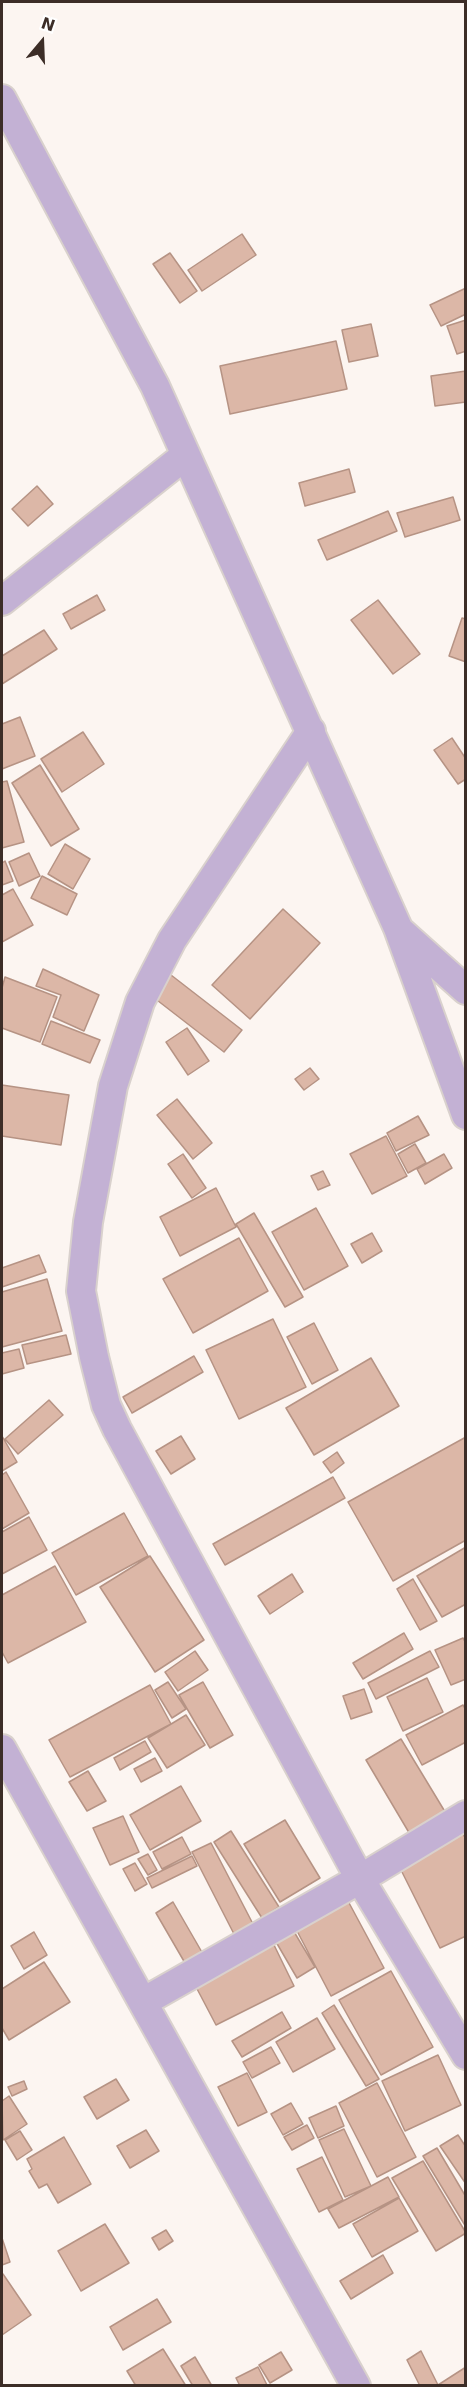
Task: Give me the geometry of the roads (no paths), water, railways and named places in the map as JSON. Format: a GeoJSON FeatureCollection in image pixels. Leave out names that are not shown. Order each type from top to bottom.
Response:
{"type":"FeatureCollection","features":[{"type":"Feature","properties":{"kind":"street"},"geometry":{"type":"LineString","coordinates":[[2,99],[155,386],[398,928],[465,1115]]}},
{"type":"Feature","properties":{"kind":"street"},"geometry":{"type":"LineString","coordinates":[[2,601],[186,455]]}},
{"type":"Feature","properties":{"kind":"street"},"geometry":{"type":"LineString","coordinates":[[311,731],[172,940],[140,1002],[113,1086],[88,1222],[81,1291],[106,1405],[117,1429],[360,1879],[465,2055]]}},
{"type":"Feature","properties":{"kind":"street"},"geometry":{"type":"LineString","coordinates":[[398,928],[465,990]]}},
{"type":"Feature","properties":{"kind":"street"},"geometry":{"type":"LineString","coordinates":[[2,1749],[356,2385]]}},
{"type":"Feature","properties":{"kind":"street"},"geometry":{"type":"LineString","coordinates":[[143,2002],[360,1879],[465,1815]]}}]}
